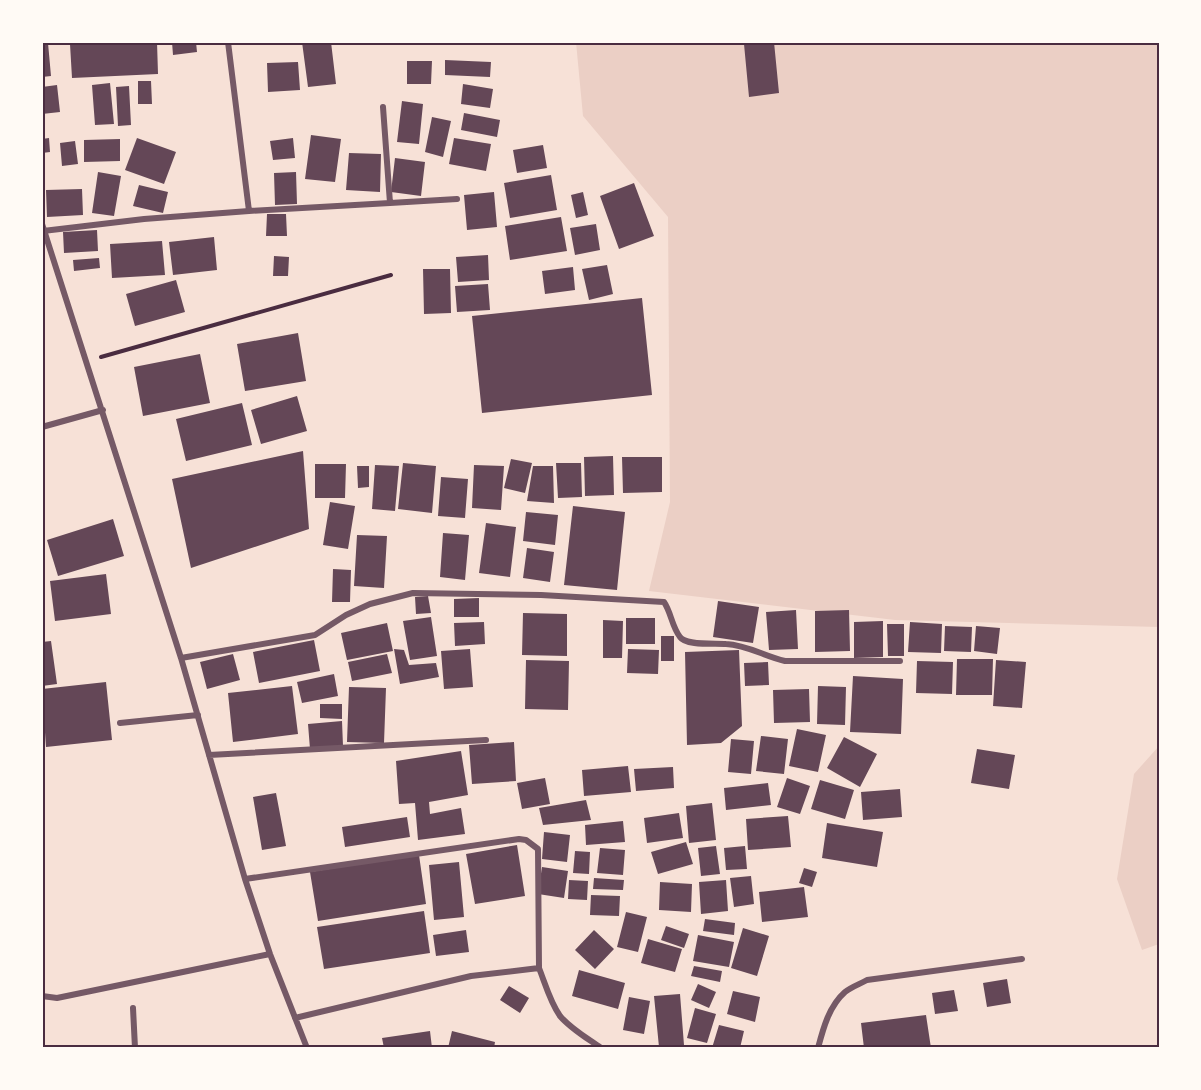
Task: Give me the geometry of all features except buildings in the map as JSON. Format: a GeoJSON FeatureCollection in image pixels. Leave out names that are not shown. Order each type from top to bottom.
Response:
{"type":"FeatureCollection","features":[{"type":"Feature","properties":{"kind":"street"},"geometry":{"type":"LineString","coordinates":[[228,42],[249,211]]}},
{"type":"Feature","properties":{"kind":"street"},"geometry":{"type":"LineString","coordinates":[[383,107],[390,203]]}},
{"type":"Feature","properties":{"kind":"street"},"geometry":{"type":"LineString","coordinates":[[307,1048],[270,954],[245,879],[181,658],[43,229],[249,211],[457,200]]}},
{"type":"Feature","properties":{"kind":"street"},"geometry":{"type":"LineString","coordinates":[[42,427],[103,410]]}},
{"type":"Feature","properties":{"kind":"street"},"geometry":{"type":"LineString","coordinates":[[181,658],[315,635],[346,615],[370,604],[413,593],[445,593],[541,595],[664,602],[680,637],[689,642],[746,647],[771,658],[785,661],[900,661]]}},
{"type":"Feature","properties":{"kind":"street"},"geometry":{"type":"LineString","coordinates":[[120,723],[198,715]]}},
{"type":"Feature","properties":{"kind":"street"},"geometry":{"type":"LineString","coordinates":[[209,755],[486,740]]}},
{"type":"Feature","properties":{"kind":"street"},"geometry":{"type":"LineString","coordinates":[[245,879],[519,839],[526,840],[538,849],[539,968],[560,1015],[574,1029],[601,1048]]}},
{"type":"Feature","properties":{"kind":"street"},"geometry":{"type":"LineString","coordinates":[[42,996],[57,998],[270,954]]}},
{"type":"Feature","properties":{"kind":"street"},"geometry":{"type":"LineString","coordinates":[[818,1048],[823,1027],[831,1011],[845,993],[867,980],[1022,959]]}},
{"type":"Feature","properties":{"kind":"street"},"geometry":{"type":"LineString","coordinates":[[295,1018],[471,976],[539,968]]}},
{"type":"Feature","properties":{"kind":"street"},"geometry":{"type":"LineString","coordinates":[[134,1008],[135,1048]]}},
{"type":"Feature","properties":{"kind":"path"},"geometry":{"type":"LineString","coordinates":[[86,361],[391,275]]}},
{"type":"Feature","properties":{"kind":"shaded area"},"geometry":{"type":"Polygon","coordinates":[[[576,42],[1159,42],[1159,627],[895,620],[649,591],[670,502],[668,217],[583,116],[576,42]]]}},
{"type":"Feature","properties":{"kind":"shaded area"},"geometry":{"type":"Polygon","coordinates":[[[1159,746],[1159,944],[1142,950],[1117,879],[1134,774],[1159,746]]]}}]}
